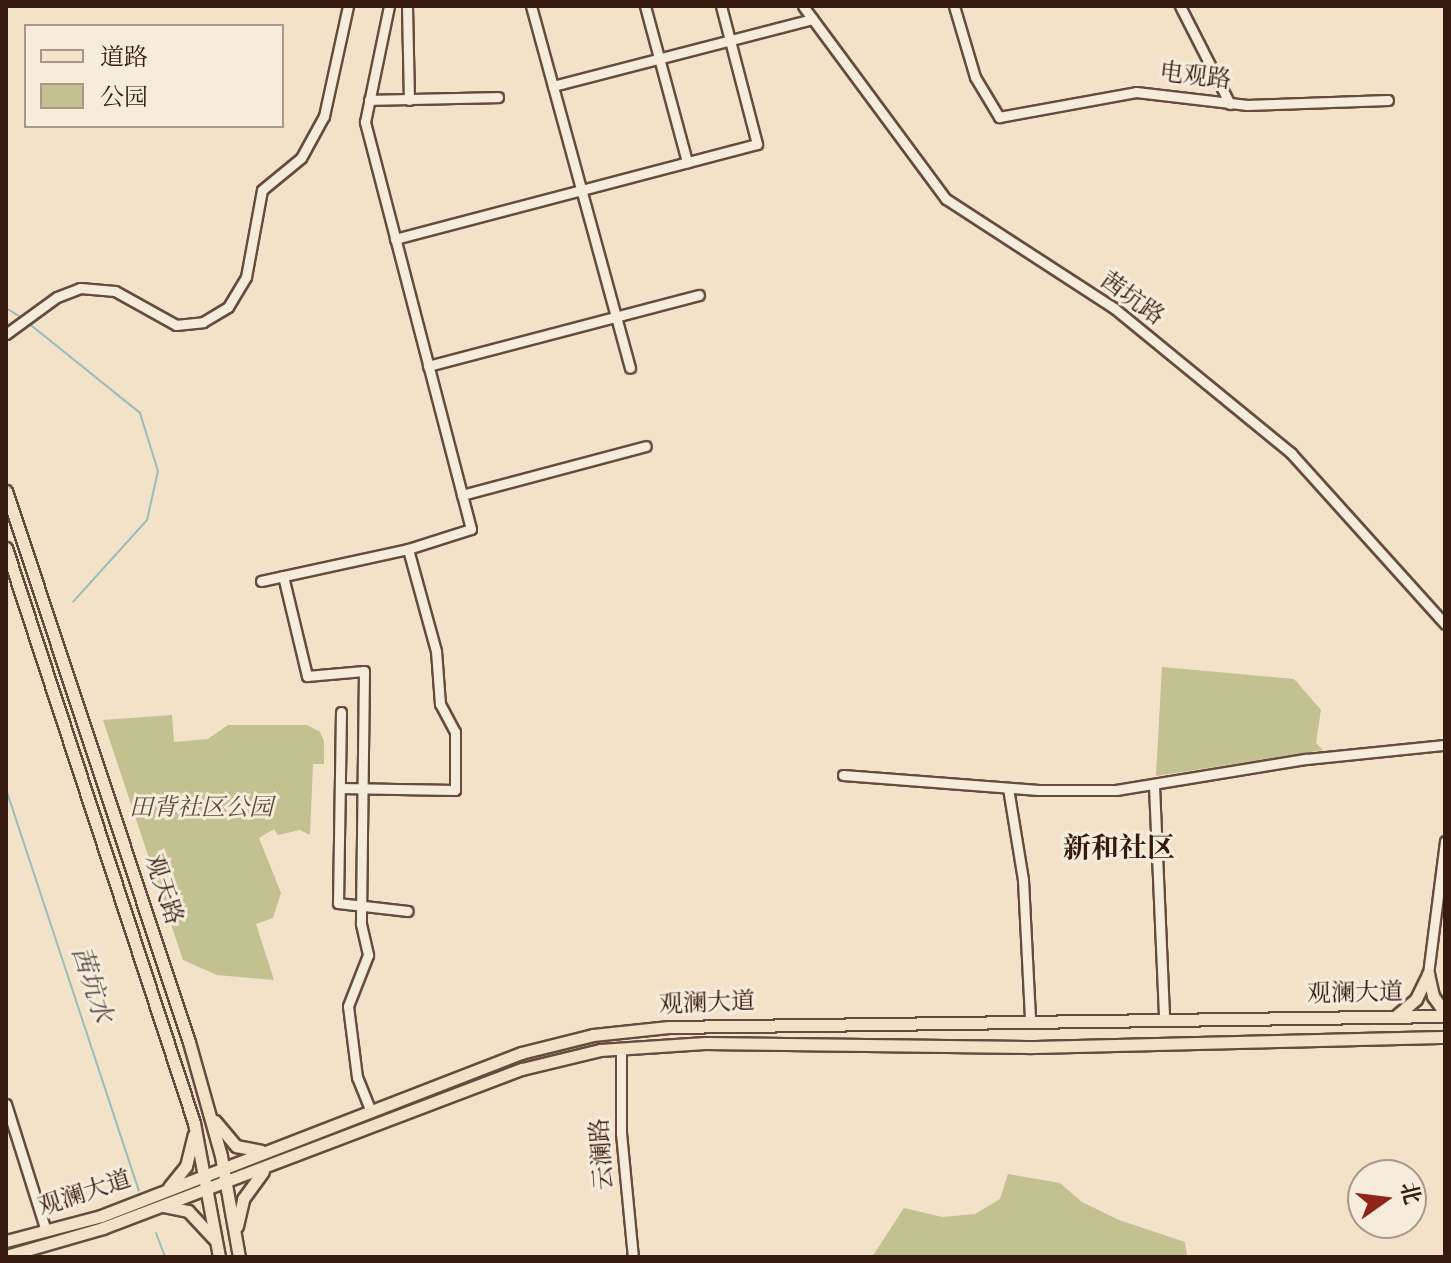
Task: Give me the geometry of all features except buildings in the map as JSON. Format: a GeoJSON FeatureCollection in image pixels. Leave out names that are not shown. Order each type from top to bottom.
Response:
{"type":"FeatureCollection","features":[{"type":"Feature","properties":{"kind":"main road","name":"观天路"},"geometry":{"type":"LineString","coordinates":[[6,491],[189,1042],[224,1168],[239,1257]]}},
{"type":"Feature","properties":{"kind":"main road","name":"观天路"},"geometry":{"type":"LineString","coordinates":[[6,548],[194,1123],[218,1251]]}},
{"type":"Feature","properties":{"kind":"main road"},"geometry":{"type":"LineString","coordinates":[[1428,974],[1433,996],[1445,1015]]}},
{"type":"Feature","properties":{"kind":"main road"},"geometry":{"type":"LineString","coordinates":[[1396,1017],[1416,999],[1428,974]]}},
{"type":"Feature","properties":{"kind":"main road","name":"观澜大道"},"geometry":{"type":"LineString","coordinates":[[6,1241],[46,1231],[162,1192],[521,1053],[630,1030],[1030,1020],[1445,1015]]}},
{"type":"Feature","properties":{"kind":"main road","name":"观澜大道"},"geometry":{"type":"LineString","coordinates":[[6,1256],[76,1237],[522,1069],[621,1048],[705,1043],[1030,1047],[1445,1037]]}},
{"type":"Feature","properties":{"kind":"main road"},"geometry":{"type":"LineString","coordinates":[[170,1048],[189,1042]]}},
{"type":"Feature","properties":{"kind":"main road"},"geometry":{"type":"LineString","coordinates":[[207,1104],[236,1146],[270,1150]]}},
{"type":"Feature","properties":{"kind":"main road"},"geometry":{"type":"LineString","coordinates":[[162,1192],[186,1166],[194,1123]]}},
{"type":"Feature","properties":{"kind":"main road"},"geometry":{"type":"LineString","coordinates":[[236,1235],[246,1192],[272,1165]]}},
{"type":"Feature","properties":{"kind":"main road"},"geometry":{"type":"LineString","coordinates":[[159,1205],[188,1211],[218,1251]]}},
{"type":"Feature","properties":{"kind":"street"},"geometry":{"type":"LineString","coordinates":[[6,334],[66,292],[97,287],[124,295],[176,325],[203,322],[228,307],[246,277],[262,190],[301,158],[324,116],[348,6]]}},
{"type":"Feature","properties":{"kind":"street"},"geometry":{"type":"LineString","coordinates":[[261,581],[408,549],[471,529],[365,122],[389,6]]}},
{"type":"Feature","properties":{"kind":"street"},"geometry":{"type":"LineString","coordinates":[[407,6],[409,100]]}},
{"type":"Feature","properties":{"kind":"street"},"geometry":{"type":"LineString","coordinates":[[531,6],[630,368]]}},
{"type":"Feature","properties":{"kind":"street"},"geometry":{"type":"LineString","coordinates":[[645,6],[687,162]]}},
{"type":"Feature","properties":{"kind":"street"},"geometry":{"type":"LineString","coordinates":[[395,239],[757,144],[721,6]]}},
{"type":"Feature","properties":{"kind":"street","name":"茜坑路"},"geometry":{"type":"LineString","coordinates":[[803,6],[946,199],[1114,308],[1291,453],[1445,624]]}},
{"type":"Feature","properties":{"kind":"street","name":"电观路"},"geometry":{"type":"LineString","coordinates":[[954,6],[975,77],[999,117],[1128,92],[1230,104],[1388,100]]}},
{"type":"Feature","properties":{"kind":"street"},"geometry":{"type":"LineString","coordinates":[[1180,6],[1230,104]]}},
{"type":"Feature","properties":{"kind":"street"},"geometry":{"type":"LineString","coordinates":[[553,86],[813,19]]}},
{"type":"Feature","properties":{"kind":"street"},"geometry":{"type":"LineString","coordinates":[[369,100],[498,97]]}},
{"type":"Feature","properties":{"kind":"street"},"geometry":{"type":"LineString","coordinates":[[428,366],[699,295]]}},
{"type":"Feature","properties":{"kind":"street"},"geometry":{"type":"LineString","coordinates":[[462,495],[646,446]]}},
{"type":"Feature","properties":{"kind":"street"},"geometry":{"type":"LineString","coordinates":[[340,788],[455,790],[455,732],[440,704],[436,651],[408,549]]}},
{"type":"Feature","properties":{"kind":"street"},"geometry":{"type":"LineString","coordinates":[[283,576],[307,676],[364,671],[361,907],[368,955],[353,983],[348,1023],[357,1077],[371,1111]]}},
{"type":"Feature","properties":{"kind":"street"},"geometry":{"type":"LineString","coordinates":[[341,712],[338,903],[408,911]]}},
{"type":"Feature","properties":{"kind":"street"},"geometry":{"type":"LineString","coordinates":[[843,775],[1077,791],[1154,786],[1306,759],[1445,745]]}},
{"type":"Feature","properties":{"kind":"street"},"geometry":{"type":"LineString","coordinates":[[1154,786],[1164,1019]]}},
{"type":"Feature","properties":{"kind":"street"},"geometry":{"type":"LineString","coordinates":[[1008,788],[1023,880],[1030,1020]]}},
{"type":"Feature","properties":{"kind":"street"},"geometry":{"type":"LineString","coordinates":[[1428,974],[1445,841]]}},
{"type":"Feature","properties":{"kind":"street","name":"云澜路"},"geometry":{"type":"LineString","coordinates":[[621,1048],[621,1133],[633,1257]]}},
{"type":"Feature","properties":{"kind":"street"},"geometry":{"type":"LineString","coordinates":[[6,1104],[46,1231]]}},
{"type":"Feature","properties":{"kind":"green space"},"geometry":{"type":"Polygon","coordinates":[[[1162,667],[1294,679],[1321,710],[1316,743],[1323,750],[1156,776],[1162,667]]]}},
{"type":"Feature","properties":{"kind":"green space","name":"田背社区公园"},"geometry":{"type":"Polygon","coordinates":[[[172,715],[174,742],[208,739],[228,725],[307,725],[320,732],[324,741],[324,764],[313,764],[310,835],[300,830],[278,835],[274,829],[259,838],[281,893],[273,918],[256,924],[274,980],[217,975],[183,960],[103,720],[172,715]]]}},
{"type":"Feature","properties":{"kind":"green space"},"geometry":{"type":"Polygon","coordinates":[[[1008,1174],[1060,1183],[1082,1202],[1119,1220],[1185,1242],[1187,1257],[872,1257],[904,1208],[942,1217],[975,1214],[1000,1199],[1008,1174]]]}},
{"type":"Feature","properties":{"kind":"waterway","name":"茜坑水"},"geometry":{"type":"LineString","coordinates":[[6,308],[22,318]]}},
{"type":"Feature","properties":{"kind":"waterway","name":"茜坑水"},"geometry":{"type":"LineString","coordinates":[[27,322],[140,413],[158,471],[147,520],[73,602]]}},
{"type":"Feature","properties":{"kind":"waterway","name":"茜坑水"},"geometry":{"type":"LineString","coordinates":[[6,789],[139,1191]]}},
{"type":"Feature","properties":{"kind":"waterway","name":"茜坑水"},"geometry":{"type":"LineString","coordinates":[[156,1233],[165,1257]]}},
{"type":"Feature","properties":{"kind":"district","name":"新和社区"},"geometry":{"type":"Point","coordinates":[1119,850]}}]}
